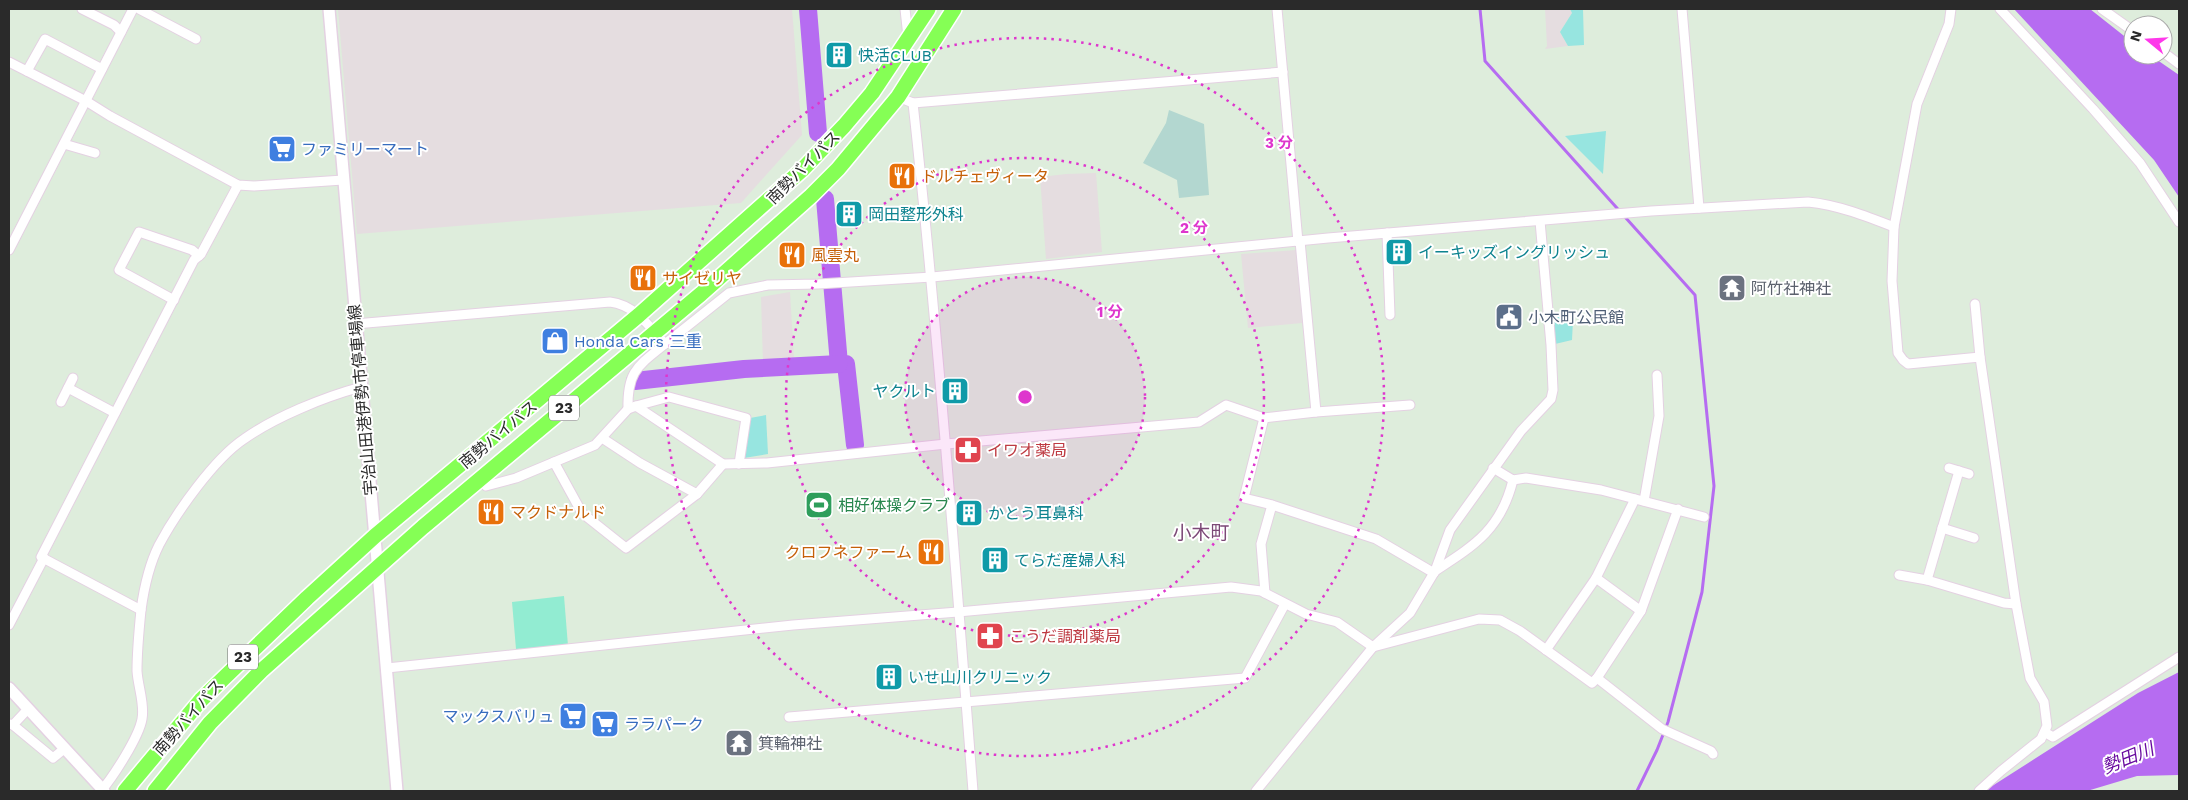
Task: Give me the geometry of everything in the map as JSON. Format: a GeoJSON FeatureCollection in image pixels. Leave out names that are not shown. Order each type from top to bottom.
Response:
{"type":"FeatureCollection","features":[{"type":"Feature","properties":{"kind":"highway","name":"南勢バイパス"},"geometry":{"type":"LineString","coordinates":[[125,791],[201,700],[244,657],[375,536],[639,315],[802,170],[872,93],[928,9]]}},
{"type":"Feature","properties":{"kind":"highway","name":"南勢バイパス"},"geometry":{"type":"LineString","coordinates":[[155,791],[210,723],[254,677],[378,566],[738,263],[811,196],[838,168],[898,97],[954,9]]}},
{"type":"Feature","properties":{"kind":"main road","name":"宇治山田港伊勢市停車場線"},"geometry":{"type":"LineString","coordinates":[[330,9],[355,324],[387,668],[396,791]]}},
{"type":"Feature","properties":{"kind":"main road"},"geometry":{"type":"LineString","coordinates":[[9,688],[27,710],[103,791]]}},
{"type":"Feature","properties":{"kind":"street"},"geometry":{"type":"LineString","coordinates":[[82,9],[114,25],[121,32]]}},
{"type":"Feature","properties":{"kind":"street"},"geometry":{"type":"LineString","coordinates":[[9,250],[133,9]]}},
{"type":"Feature","properties":{"kind":"street"},"geometry":{"type":"LineString","coordinates":[[139,9],[196,39]]}},
{"type":"Feature","properties":{"kind":"street"},"geometry":{"type":"LineString","coordinates":[[905,9],[908,40]]}},
{"type":"Feature","properties":{"kind":"street"},"geometry":{"type":"LineString","coordinates":[[1277,9],[1316,412]]}},
{"type":"Feature","properties":{"kind":"street"},"geometry":{"type":"LineString","coordinates":[[1682,9],[1698,208]]}},
{"type":"Feature","properties":{"kind":"street"},"geometry":{"type":"LineString","coordinates":[[1951,9],[1949,24],[1917,104],[1894,227],[1892,282],[1898,353],[1903,360],[1908,364],[1980,357]]}},
{"type":"Feature","properties":{"kind":"street"},"geometry":{"type":"LineString","coordinates":[[2000,9],[2093,109],[2140,163],[2179,222]]}},
{"type":"Feature","properties":{"kind":"street"},"geometry":{"type":"LineString","coordinates":[[2102,9],[2123,24]]}},
{"type":"Feature","properties":{"kind":"street"},"geometry":{"type":"LineString","coordinates":[[27,71],[45,39],[102,69]]}},
{"type":"Feature","properties":{"kind":"street"},"geometry":{"type":"LineString","coordinates":[[9,62],[86,101],[238,185],[254,186],[343,180]]}},
{"type":"Feature","properties":{"kind":"street"},"geometry":{"type":"LineString","coordinates":[[898,97],[913,103],[1283,72]]}},
{"type":"Feature","properties":{"kind":"street"},"geometry":{"type":"LineString","coordinates":[[913,103],[932,277],[973,791]]}},
{"type":"Feature","properties":{"kind":"street"},"geometry":{"type":"LineString","coordinates":[[64,144],[95,153]]}},
{"type":"Feature","properties":{"kind":"street"},"geometry":{"type":"LineString","coordinates":[[141,610],[40,557],[194,260],[199,256],[238,185]]}},
{"type":"Feature","properties":{"kind":"street"},"geometry":{"type":"LineString","coordinates":[[1410,405],[1264,418],[1226,405],[1199,422],[946,444],[767,463],[723,464],[632,407],[628,390],[636,369],[729,293],[768,285],[842,283],[932,277],[1387,233],[1651,211],[1808,202],[1826,204],[1894,227]]}},
{"type":"Feature","properties":{"kind":"street"},"geometry":{"type":"LineString","coordinates":[[1256,791],[1373,647],[1410,613],[1434,572],[1450,530],[1521,431],[1552,399],[1553,390],[1540,221]]}},
{"type":"Feature","properties":{"kind":"street"},"geometry":{"type":"LineString","coordinates":[[174,300],[119,270],[138,232],[192,250],[199,256]]}},
{"type":"Feature","properties":{"kind":"street"},"geometry":{"type":"LineString","coordinates":[[1387,233],[1390,315]]}},
{"type":"Feature","properties":{"kind":"street"},"geometry":{"type":"LineString","coordinates":[[355,324],[610,302],[628,306],[639,315],[665,344]]}},
{"type":"Feature","properties":{"kind":"street"},"geometry":{"type":"LineString","coordinates":[[1975,304],[1980,357],[2016,604],[2030,678],[2044,702],[2047,716],[2046,733],[2041,739],[1979,791]]}},
{"type":"Feature","properties":{"kind":"street"},"geometry":{"type":"LineString","coordinates":[[1546,650],[1596,578],[1640,500],[1659,416],[1657,375]]}},
{"type":"Feature","properties":{"kind":"street"},"geometry":{"type":"LineString","coordinates":[[61,402],[74,378]]}},
{"type":"Feature","properties":{"kind":"street"},"geometry":{"type":"LineString","coordinates":[[103,791],[114,775],[142,722],[143,710],[137,671],[141,610],[148,576],[160,544],[206,474],[243,439],[319,400],[361,387]]}},
{"type":"Feature","properties":{"kind":"street"},"geometry":{"type":"LineString","coordinates":[[68,388],[115,413]]}},
{"type":"Feature","properties":{"kind":"street"},"geometry":{"type":"LineString","coordinates":[[486,486],[516,478],[595,445],[632,407],[669,397],[746,418],[739,464]]}},
{"type":"Feature","properties":{"kind":"street"},"geometry":{"type":"LineString","coordinates":[[1264,418],[1244,498],[1272,505],[1376,539],[1434,572]]}},
{"type":"Feature","properties":{"kind":"street"},"geometry":{"type":"LineString","coordinates":[[602,438],[640,463],[697,494]]}},
{"type":"Feature","properties":{"kind":"street"},"geometry":{"type":"LineString","coordinates":[[554,462],[582,513],[626,548],[697,494],[723,464]]}},
{"type":"Feature","properties":{"kind":"street"},"geometry":{"type":"LineString","coordinates":[[1493,468],[1513,480],[1526,478],[1601,490],[1704,517]]}},
{"type":"Feature","properties":{"kind":"street"},"geometry":{"type":"LineString","coordinates":[[1927,580],[1942,528],[1964,473],[1949,468]]}},
{"type":"Feature","properties":{"kind":"street"},"geometry":{"type":"LineString","coordinates":[[1434,572],[1475,545],[1493,524],[1509,495],[1513,480]]}},
{"type":"Feature","properties":{"kind":"street"},"geometry":{"type":"LineString","coordinates":[[1265,593],[1262,544],[1272,505]]}},
{"type":"Feature","properties":{"kind":"street"},"geometry":{"type":"LineString","coordinates":[[387,668],[793,624],[958,612],[1231,587],[1260,591],[1306,614],[1337,622],[1373,647],[1479,619],[1500,620],[1520,631],[1592,683],[1598,678],[1640,611],[1678,509]]}},
{"type":"Feature","properties":{"kind":"street"},"geometry":{"type":"LineString","coordinates":[[1942,528],[1974,538]]}},
{"type":"Feature","properties":{"kind":"street"},"geometry":{"type":"LineString","coordinates":[[9,625],[44,558]]}},
{"type":"Feature","properties":{"kind":"street"},"geometry":{"type":"LineString","coordinates":[[1899,575],[1927,580],[2004,603],[2016,604]]}},
{"type":"Feature","properties":{"kind":"street"},"geometry":{"type":"LineString","coordinates":[[1596,578],[1640,611]]}},
{"type":"Feature","properties":{"kind":"street"},"geometry":{"type":"LineString","coordinates":[[789,717],[1245,678],[1284,604]]}},
{"type":"Feature","properties":{"kind":"street"},"geometry":{"type":"LineString","coordinates":[[2046,733],[2053,737],[2179,657]]}},
{"type":"Feature","properties":{"kind":"street"},"geometry":{"type":"LineString","coordinates":[[1598,678],[1665,730],[1711,750],[1713,754]]}},
{"type":"Feature","properties":{"kind":"street"},"geometry":{"type":"LineString","coordinates":[[27,710],[11,724],[53,758],[64,749]]}},
{"type":"Feature","properties":{"kind":"shaded area"},"geometry":{"type":"Polygon","coordinates":[[[338,9],[792,9],[802,135],[741,203],[357,234],[338,9]]]}},
{"type":"Feature","properties":{"kind":"shaded area"},"geometry":{"type":"Polygon","coordinates":[[[1545,9],[1570,9],[1572,13],[1560,32],[1568,46],[1545,49],[1547,46],[1545,9]]]}},
{"type":"Feature","properties":{"kind":"shaded area"},"geometry":{"type":"Polygon","coordinates":[[[1570,9],[1583,9],[1584,45],[1568,46],[1560,32],[1572,13],[1570,9]]]}},
{"type":"Feature","properties":{"kind":"shaded area"},"geometry":{"type":"Polygon","coordinates":[[[1169,110],[1204,124],[1209,195],[1179,198],[1177,180],[1143,163],[1166,123],[1169,110]]]}},
{"type":"Feature","properties":{"kind":"shaded area"},"geometry":{"type":"Polygon","coordinates":[[[1606,131],[1603,174],[1565,136],[1606,131]]]}},
{"type":"Feature","properties":{"kind":"shaded area"},"geometry":{"type":"Polygon","coordinates":[[[1096,173],[1102,252],[1046,259],[1040,177],[1096,173]]]}},
{"type":"Feature","properties":{"kind":"shaded area"},"geometry":{"type":"Polygon","coordinates":[[[1296,250],[1302,323],[1248,328],[1241,254],[1296,250]]]}},
{"type":"Feature","properties":{"kind":"shaded area"},"geometry":{"type":"Polygon","coordinates":[[[790,292],[794,360],[763,363],[761,297],[790,292]]]}},
{"type":"Feature","properties":{"kind":"shaded area"},"geometry":{"type":"Polygon","coordinates":[[[1552,314],[1573,320],[1572,340],[1555,344],[1552,314]]]}},
{"type":"Feature","properties":{"kind":"shaded area"},"geometry":{"type":"Polygon","coordinates":[[[766,415],[768,454],[744,458],[750,418],[766,415]]]}},
{"type":"Feature","properties":{"kind":"shaded area"},"geometry":{"type":"Polygon","coordinates":[[[564,596],[568,646],[516,649],[512,602],[564,596]]]}},
{"type":"Feature","properties":{"kind":"water"},"geometry":{"type":"Polygon","coordinates":[[[2014,9],[2090,9],[2123,35],[2123,65],[2164,65],[2179,75],[2179,197],[2154,160],[2014,9]]]}},
{"type":"Feature","properties":{"kind":"water","name":"勢田川"},"geometry":{"type":"Polygon","coordinates":[[[2179,672],[2179,775],[2137,776],[2087,791],[1987,791],[2138,693],[2179,672]]]}},
{"type":"Feature","properties":{"kind":"waterway"},"geometry":{"type":"LineString","coordinates":[[808,9],[818,133]]}},
{"type":"Feature","properties":{"kind":"waterway"},"geometry":{"type":"LineString","coordinates":[[1480,9],[1485,61],[1695,295],[1714,486],[1702,592],[1668,722],[1637,791]]}},
{"type":"Feature","properties":{"kind":"waterway"},"geometry":{"type":"LineString","coordinates":[[825,199],[839,364],[846,364],[855,445]]}},
{"type":"Feature","properties":{"kind":"waterway"},"geometry":{"type":"LineString","coordinates":[[635,381],[744,369],[839,364]]}},
{"type":"Feature","properties":{"kind":"place","name":"快活CLUB"},"geometry":{"type":"Point","coordinates":[839,55]}},
{"type":"Feature","properties":{"kind":"place","name":"ファミリーマート"},"geometry":{"type":"Point","coordinates":[282,149]}},
{"type":"Feature","properties":{"kind":"place","name":"ドルチェヴィータ"},"geometry":{"type":"Point","coordinates":[902,176]}},
{"type":"Feature","properties":{"kind":"place","name":"岡田整形外科"},"geometry":{"type":"Point","coordinates":[849,214]}},
{"type":"Feature","properties":{"kind":"place","name":"イーキッズイングリッシュ"},"geometry":{"type":"Point","coordinates":[1399,252]}},
{"type":"Feature","properties":{"kind":"place","name":"風雲丸"},"geometry":{"type":"Point","coordinates":[792,255]}},
{"type":"Feature","properties":{"kind":"place","name":"サイゼリヤ"},"geometry":{"type":"Point","coordinates":[643,278]}},
{"type":"Feature","properties":{"kind":"place","name":"阿竹社神社"},"geometry":{"type":"Point","coordinates":[1732,288]}},
{"type":"Feature","properties":{"kind":"place","name":"小木町公民館"},"geometry":{"type":"Point","coordinates":[1509,317]}},
{"type":"Feature","properties":{"kind":"place","name":"Honda Cars 三重"},"geometry":{"type":"Point","coordinates":[555,341]}},
{"type":"Feature","properties":{"kind":"place","name":"ヤクルト"},"geometry":{"type":"Point","coordinates":[955,391]}},
{"type":"Feature","properties":{"kind":"place","name":"イワオ薬局"},"geometry":{"type":"Point","coordinates":[968,450]}},
{"type":"Feature","properties":{"kind":"place","name":"相好体操クラブ"},"geometry":{"type":"Point","coordinates":[819,505]}},
{"type":"Feature","properties":{"kind":"place","name":"マクドナルド"},"geometry":{"type":"Point","coordinates":[491,512]}},
{"type":"Feature","properties":{"kind":"place","name":"かとう耳鼻科"},"geometry":{"type":"Point","coordinates":[969,513]}},
{"type":"Feature","properties":{"kind":"place","name":"クロフネファーム"},"geometry":{"type":"Point","coordinates":[931,552]}},
{"type":"Feature","properties":{"kind":"place","name":"てらだ産婦人科"},"geometry":{"type":"Point","coordinates":[995,560]}},
{"type":"Feature","properties":{"kind":"place","name":"こうだ調剤薬局"},"geometry":{"type":"Point","coordinates":[990,636]}},
{"type":"Feature","properties":{"kind":"place","name":"いせ山川クリニック"},"geometry":{"type":"Point","coordinates":[889,677]}},
{"type":"Feature","properties":{"kind":"place","name":"マックスバリュ"},"geometry":{"type":"Point","coordinates":[573,716]}},
{"type":"Feature","properties":{"kind":"place","name":"ララパーク"},"geometry":{"type":"Point","coordinates":[605,724]}},
{"type":"Feature","properties":{"kind":"place","name":"箕輪神社"},"geometry":{"type":"Point","coordinates":[739,743]}},
{"type":"Feature","properties":{"kind":"district","name":"小木町"},"geometry":{"type":"Point","coordinates":[1201,532]}}]}
